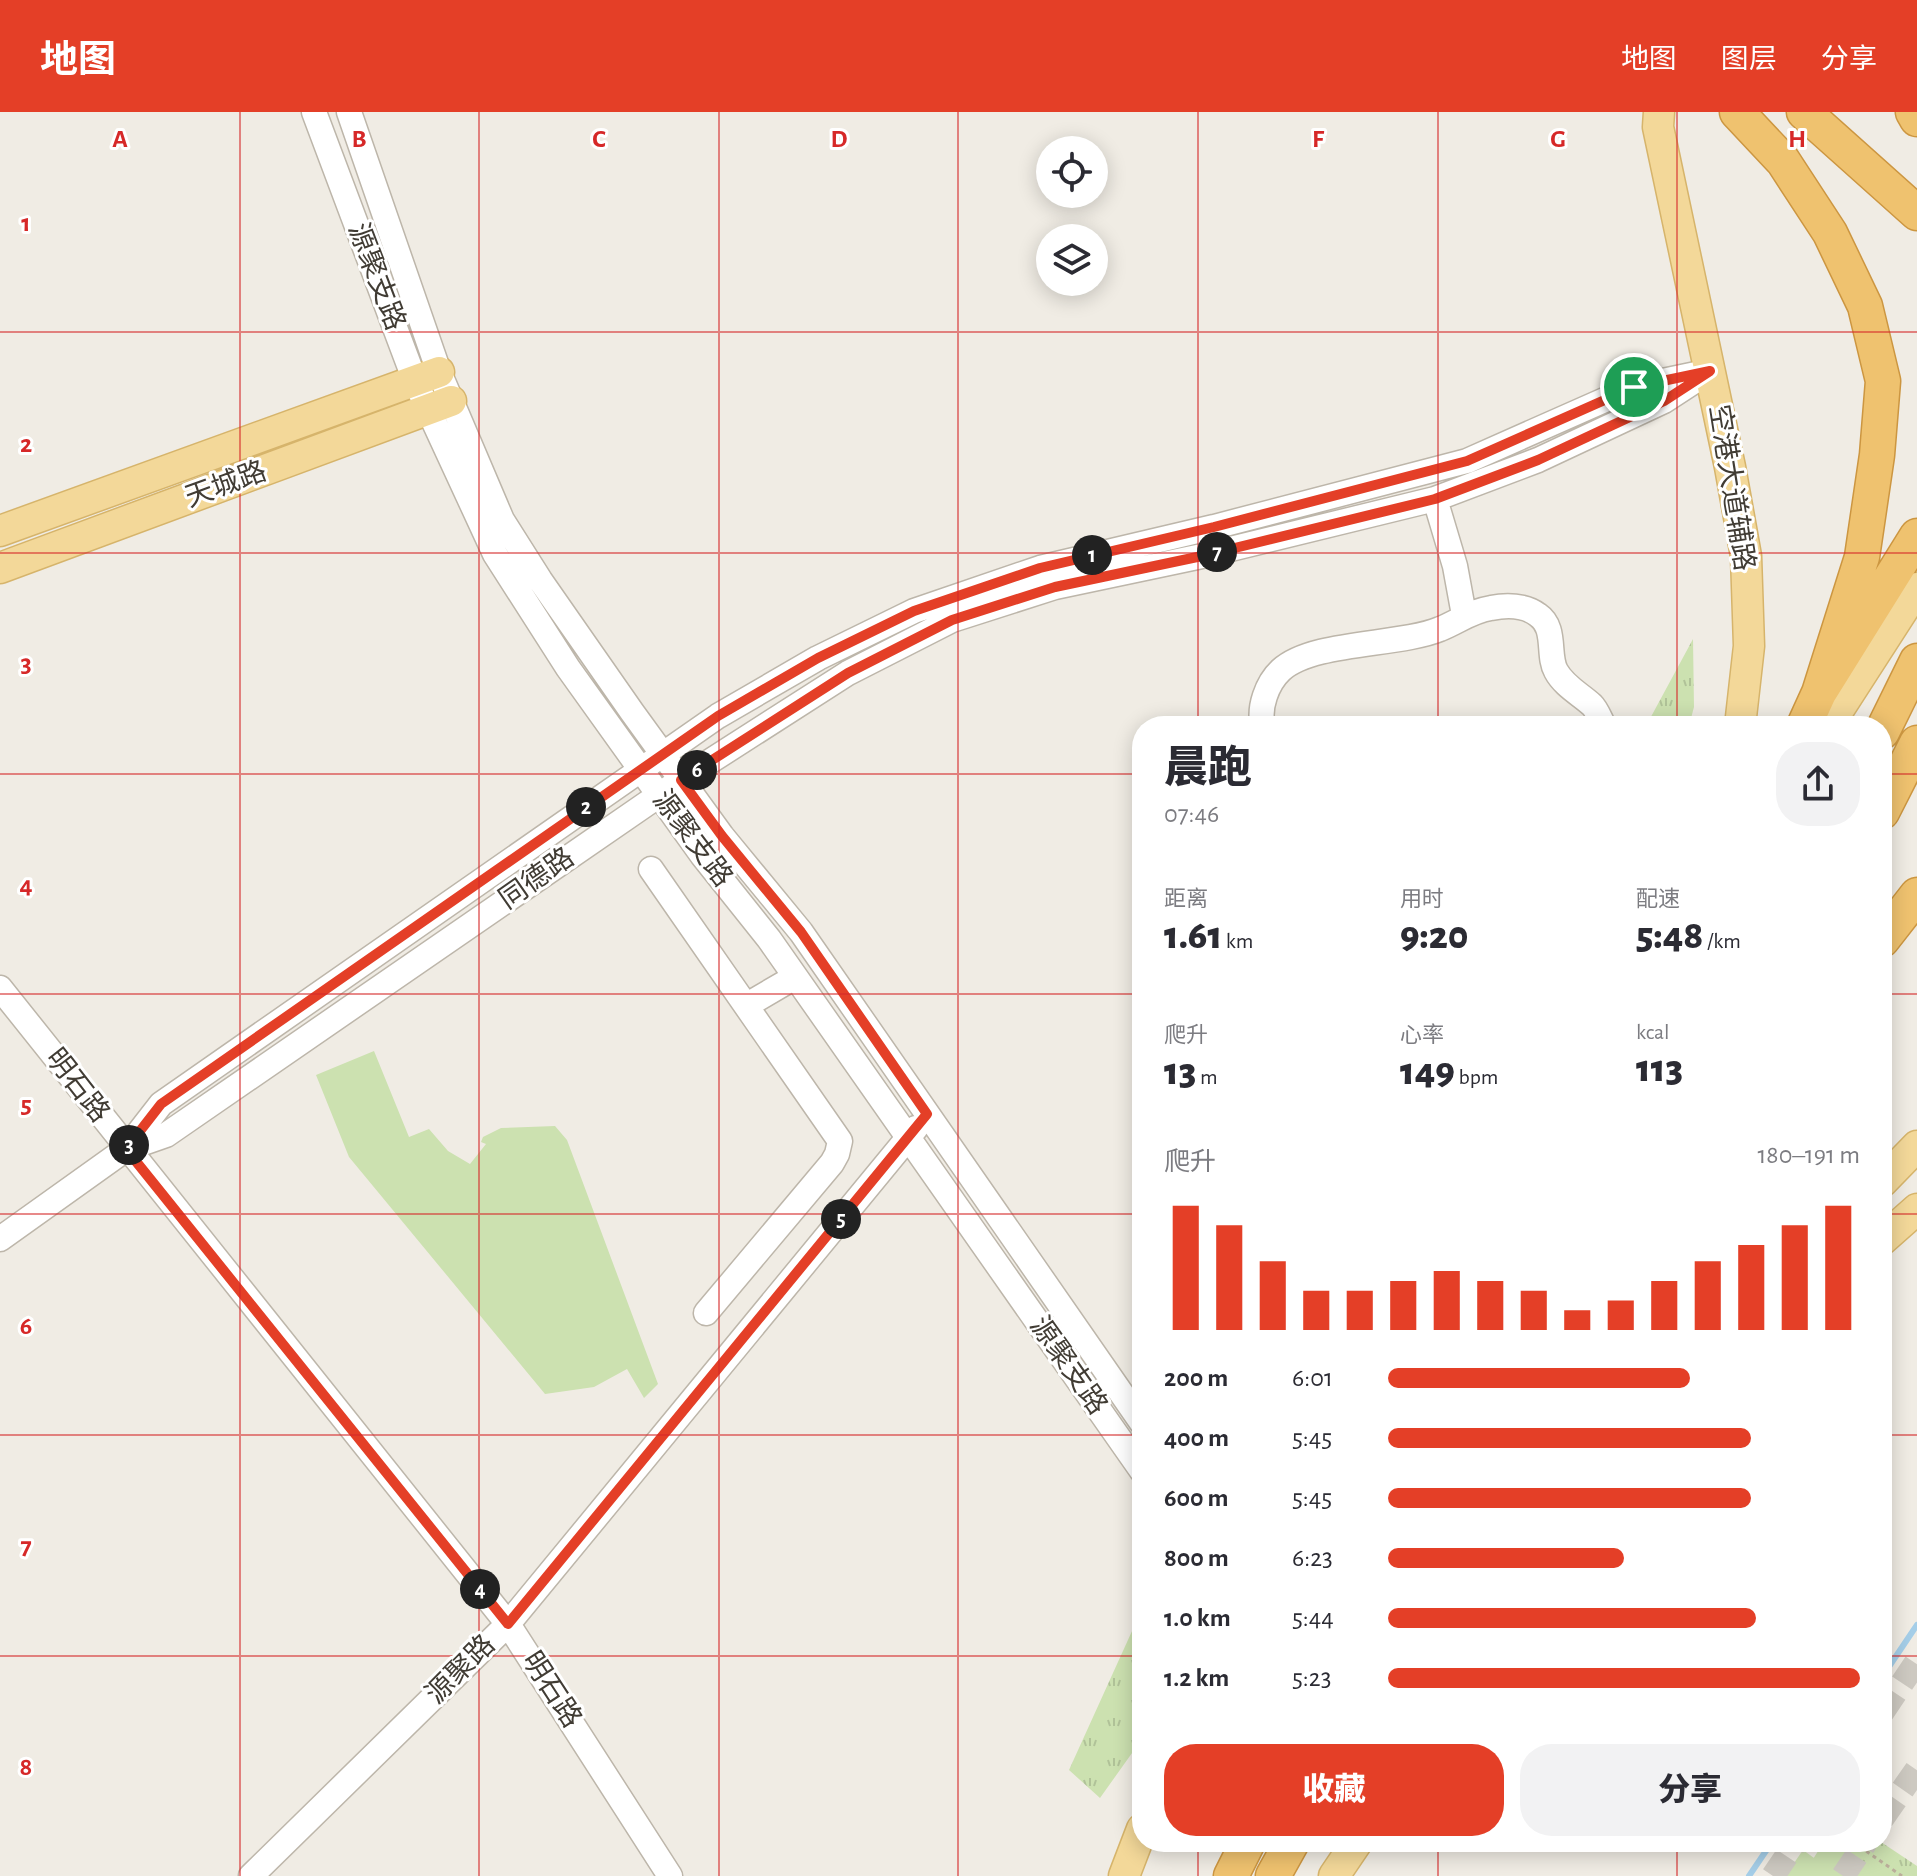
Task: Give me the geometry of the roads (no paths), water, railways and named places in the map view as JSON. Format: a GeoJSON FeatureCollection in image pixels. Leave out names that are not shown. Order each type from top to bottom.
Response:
{"type":"FeatureCollection","features":[{"type":"Feature","properties":{"kind":"highway"},"geometry":{"type":"LineString","coordinates":[[1737,112],[1783,161],[1830,233],[1865,306],[1883,381],[1877,455],[1862,557],[1819,693],[1809,716]]}},
{"type":"Feature","properties":{"kind":"highway"},"geometry":{"type":"LineString","coordinates":[[1804,112],[1917,213]]}},
{"type":"Feature","properties":{"kind":"highway"},"geometry":{"type":"LineString","coordinates":[[1913,112],[1917,119]]}},
{"type":"Feature","properties":{"kind":"highway"},"geometry":{"type":"LineString","coordinates":[[1819,693],[1917,536]]}},
{"type":"Feature","properties":{"kind":"highway"},"geometry":{"type":"LineString","coordinates":[[1890,716],[1917,661]]}},
{"type":"Feature","properties":{"kind":"highway"},"geometry":{"type":"LineString","coordinates":[[1892,792],[1917,743]]}},
{"type":"Feature","properties":{"kind":"highway"},"geometry":{"type":"LineString","coordinates":[[1892,927],[1917,895]]}},
{"type":"Feature","properties":{"kind":"highway"},"geometry":{"type":"LineString","coordinates":[[1231,1876],[1243,1852]]}},
{"type":"Feature","properties":{"kind":"highway"},"geometry":{"type":"LineString","coordinates":[[1273,1876],[1286,1852]]}},
{"type":"Feature","properties":{"kind":"main road","name":"空港大道辅路"},"geometry":{"type":"LineString","coordinates":[[1659,112],[1658,127],[1746,556],[1749,646],[1741,716]]}},
{"type":"Feature","properties":{"kind":"main road","name":"天城路"},"geometry":{"type":"LineString","coordinates":[[0,531],[427,376]]}},
{"type":"Feature","properties":{"kind":"main road","name":"天城路"},"geometry":{"type":"LineString","coordinates":[[0,568],[440,406]]}},
{"type":"Feature","properties":{"kind":"main road"},"geometry":{"type":"LineString","coordinates":[[1834,716],[1917,588]]}},
{"type":"Feature","properties":{"kind":"main road"},"geometry":{"type":"LineString","coordinates":[[1892,1172],[1917,1146]]}},
{"type":"Feature","properties":{"kind":"main road"},"geometry":{"type":"LineString","coordinates":[[1892,1231],[1917,1209]]}},
{"type":"Feature","properties":{"kind":"main road"},"geometry":{"type":"LineString","coordinates":[[1124,1876],[1133,1852]]}},
{"type":"Feature","properties":{"kind":"main road"},"geometry":{"type":"LineString","coordinates":[[1130,1876],[1143,1852]]}},
{"type":"Feature","properties":{"kind":"main road"},"geometry":{"type":"LineString","coordinates":[[1334,1876],[1350,1852]]}},
{"type":"Feature","properties":{"kind":"street","name":"源聚支路"},"geometry":{"type":"LineString","coordinates":[[314,112],[440,406],[495,554],[568,668],[795,977],[1132,1457]]}},
{"type":"Feature","properties":{"kind":"street","name":"源聚支路"},"geometry":{"type":"LineString","coordinates":[[349,112],[427,376]]}},
{"type":"Feature","properties":{"kind":"street","name":"同德路"},"geometry":{"type":"LineString","coordinates":[[0,1239],[126,1149],[166,1135],[681,780],[848,673],[952,620],[1055,587],[1202,556],[1435,499],[1538,460],[1650,407],[1710,371]]}},
{"type":"Feature","properties":{"kind":"street","name":"同德路"},"geometry":{"type":"LineString","coordinates":[[126,1149],[161,1104],[662,754],[718,716],[818,658],[914,611],[1040,568],[1214,527],[1467,461],[1634,387],[1710,371]]}},
{"type":"Feature","properties":{"kind":"street","name":"源聚支路"},"geometry":{"type":"LineString","coordinates":[[440,406],[502,520],[540,580],[722,836],[801,932],[1132,1409]]}},
{"type":"Feature","properties":{"kind":"street"},"geometry":{"type":"LineString","coordinates":[[1435,499],[1455,566],[1464,615]]}},
{"type":"Feature","properties":{"kind":"street"},"geometry":{"type":"LineString","coordinates":[[1261,716],[1267,690],[1282,669],[1316,653],[1441,629],[1464,615],[1489,608],[1515,606],[1539,615],[1547,625],[1555,670],[1566,684],[1594,707],[1599,716]]}},
{"type":"Feature","properties":{"kind":"street"},"geometry":{"type":"LineString","coordinates":[[651,869],[837,1134],[840,1147],[832,1163],[711,1307],[751,1328]]}},
{"type":"Feature","properties":{"kind":"street"},"geometry":{"type":"LineString","coordinates":[[747,1005],[795,977]]}},
{"type":"Feature","properties":{"kind":"street","name":"明石路"},"geometry":{"type":"LineString","coordinates":[[0,988],[508,1624],[670,1876]]}},
{"type":"Feature","properties":{"kind":"street","name":"源聚路"},"geometry":{"type":"LineString","coordinates":[[251,1876],[508,1624],[927,1114]]}},
{"type":"Feature","properties":{"kind":"waterway"},"geometry":{"type":"LineString","coordinates":[[1892,1662],[1917,1625]]}},
{"type":"Feature","properties":{"kind":"waterway"},"geometry":{"type":"LineString","coordinates":[[1749,1876],[1765,1852]]}},
{"type":"Feature","properties":{"kind":"tunnel"},"geometry":{"type":"LineString","coordinates":[[1892,1698],[1917,1661]]}},
{"type":"Feature","properties":{"kind":"tunnel"},"geometry":{"type":"LineString","coordinates":[[1892,1805],[1917,1769]]}},
{"type":"Feature","properties":{"kind":"tunnel"},"geometry":{"type":"LineString","coordinates":[[1773,1876],[1789,1852]]}},
{"type":"Feature","properties":{"kind":"tunnel"},"geometry":{"type":"LineString","coordinates":[[1843,1876],[1859,1852]]}}]}
